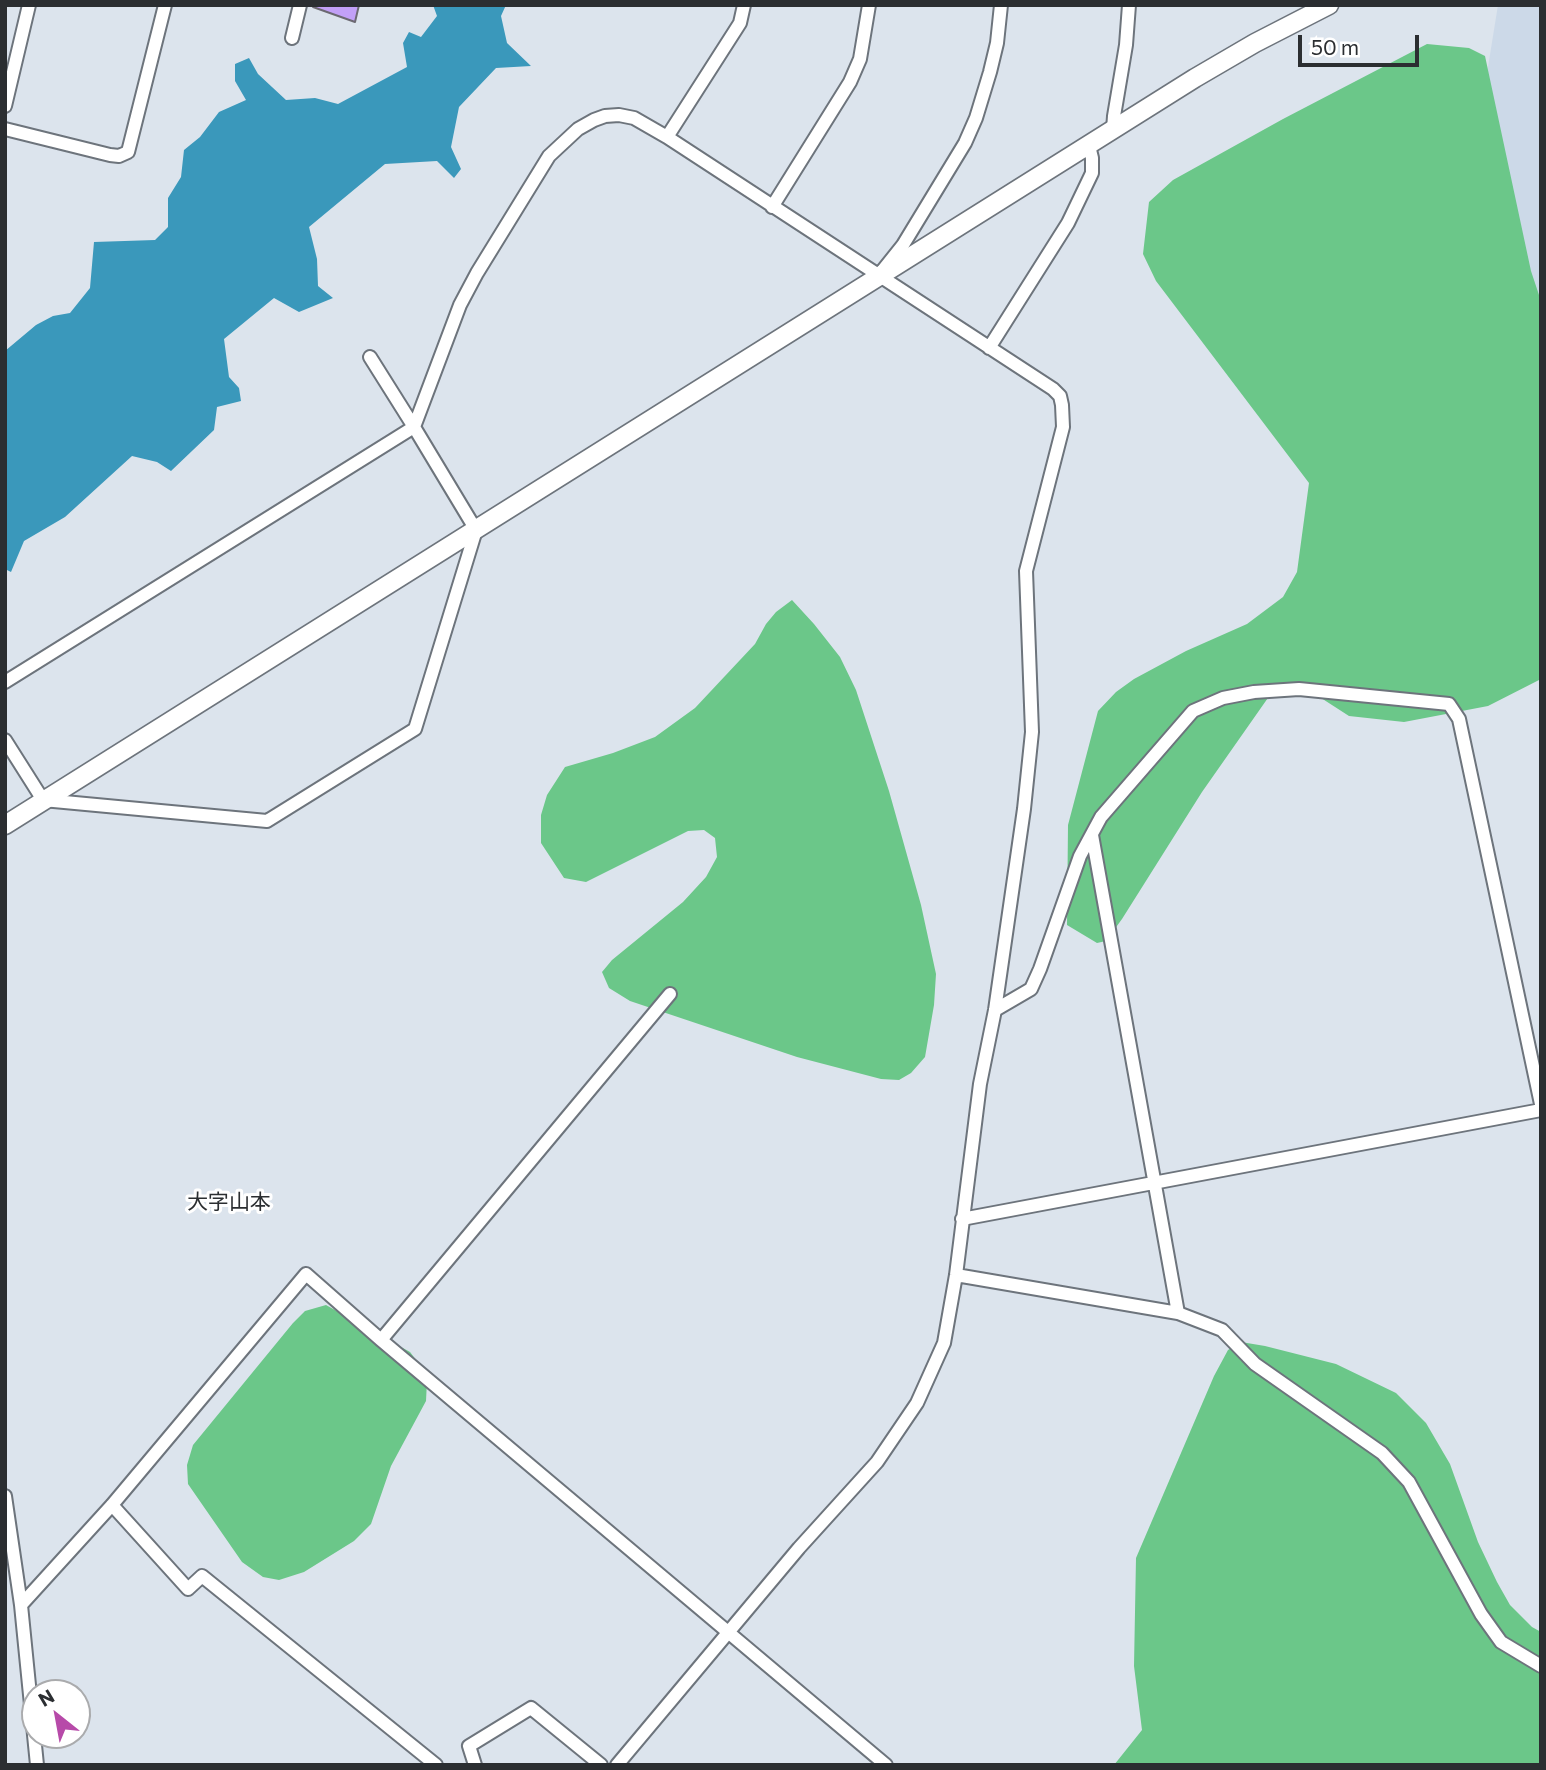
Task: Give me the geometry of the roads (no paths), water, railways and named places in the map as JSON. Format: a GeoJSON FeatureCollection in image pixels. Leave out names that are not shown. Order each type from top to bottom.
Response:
{"type":"FeatureCollection","features":[{"type":"Feature","properties":{"kind":"street"},"geometry":{"type":"LineString","coordinates":[[5,106],[29,5]]}},
{"type":"Feature","properties":{"kind":"street"},"geometry":{"type":"LineString","coordinates":[[5,129],[110,155],[119,156],[128,152],[165,5]]}},
{"type":"Feature","properties":{"kind":"street"},"geometry":{"type":"LineString","coordinates":[[292,38],[300,5]]}},
{"type":"Feature","properties":{"kind":"street"},"geometry":{"type":"LineString","coordinates":[[667,137],[740,23],[744,5]]}},
{"type":"Feature","properties":{"kind":"street"},"geometry":{"type":"LineString","coordinates":[[772,207],[850,82],[860,59],[869,5]]}},
{"type":"Feature","properties":{"kind":"street"},"geometry":{"type":"LineString","coordinates":[[878,276],[903,245],[965,143],[976,118],[998,43],[1001,5]]}},
{"type":"Feature","properties":{"kind":"street"},"geometry":{"type":"LineString","coordinates":[[1113,130],[1126,45],[1129,5]]}},
{"type":"Feature","properties":{"kind":"street"},"geometry":{"type":"LineString","coordinates":[[5,825],[1113,130],[1255,43],[1329,5]]}},
{"type":"Feature","properties":{"kind":"street"},"geometry":{"type":"LineString","coordinates":[[5,682],[414,427],[460,305],[477,272],[549,156],[578,129],[606,116],[634,118],[667,137],[1060,396],[1063,427],[1026,571],[1032,732],[1024,810],[995,1010],[979,1084],[956,1275],[944,1343],[917,1403],[877,1462],[799,1548],[617,1765]]}},
{"type":"Feature","properties":{"kind":"street"},"geometry":{"type":"LineString","coordinates":[[989,348],[1068,223],[1092,173],[1089,146]]}},
{"type":"Feature","properties":{"kind":"street"},"geometry":{"type":"LineString","coordinates":[[43,800],[267,821],[415,729],[476,530],[370,357]]}},
{"type":"Feature","properties":{"kind":"street"},"geometry":{"type":"LineString","coordinates":[[962,1219],[1541,1107],[1460,719],[1449,704],[1299,689],[1254,692],[1223,698],[1193,711],[1101,817],[1080,856],[1031,989],[995,1010]]}},
{"type":"Feature","properties":{"kind":"street"},"geometry":{"type":"LineString","coordinates":[[5,740],[43,800]]}},
{"type":"Feature","properties":{"kind":"street"},"geometry":{"type":"LineString","coordinates":[[1092,835],[1178,1313]]}},
{"type":"Feature","properties":{"kind":"street"},"geometry":{"type":"LineString","coordinates":[[381,1340],[670,993]]}},
{"type":"Feature","properties":{"kind":"street"},"geometry":{"type":"LineString","coordinates":[[21,1605],[112,1504],[306,1274],[886,1765]]}},
{"type":"Feature","properties":{"kind":"street"},"geometry":{"type":"LineString","coordinates":[[956,1275],[1178,1313],[1222,1330],[1255,1364],[1382,1452],[1409,1482],[1481,1614],[1501,1642],[1541,1665]]}},
{"type":"Feature","properties":{"kind":"street"},"geometry":{"type":"LineString","coordinates":[[5,1496],[21,1605],[37,1765]]}},
{"type":"Feature","properties":{"kind":"street"},"geometry":{"type":"LineString","coordinates":[[112,1504],[188,1589],[202,1576],[436,1765]]}},
{"type":"Feature","properties":{"kind":"street"},"geometry":{"type":"LineString","coordinates":[[475,1765],[469,1746],[531,1709],[601,1765]]}},
{"type":"Feature","properties":{"kind":"water"},"geometry":{"type":"Polygon","coordinates":[[[433,5],[506,5],[501,16],[507,43],[531,66],[496,68],[459,107],[451,147],[461,169],[454,178],[437,161],[385,164],[309,227],[317,259],[318,286],[333,298],[299,312],[274,298],[224,339],[229,377],[239,388],[241,401],[217,407],[214,430],[171,471],[157,462],[132,456],[65,517],[24,541],[11,572],[5,569],[5,351],[36,325],[53,316],[70,313],[90,288],[94,242],[155,240],[168,227],[168,198],[181,177],[184,150],[200,137],[219,112],[246,100],[235,81],[235,64],[249,58],[258,74],[286,100],[315,98],[338,104],[407,67],[403,43],[409,32],[421,37],[437,16],[433,5]]]}},
{"type":"Feature","properties":{"kind":"district","name":"大字山本"},"geometry":{"type":"Point","coordinates":[229,1202]}}]}
